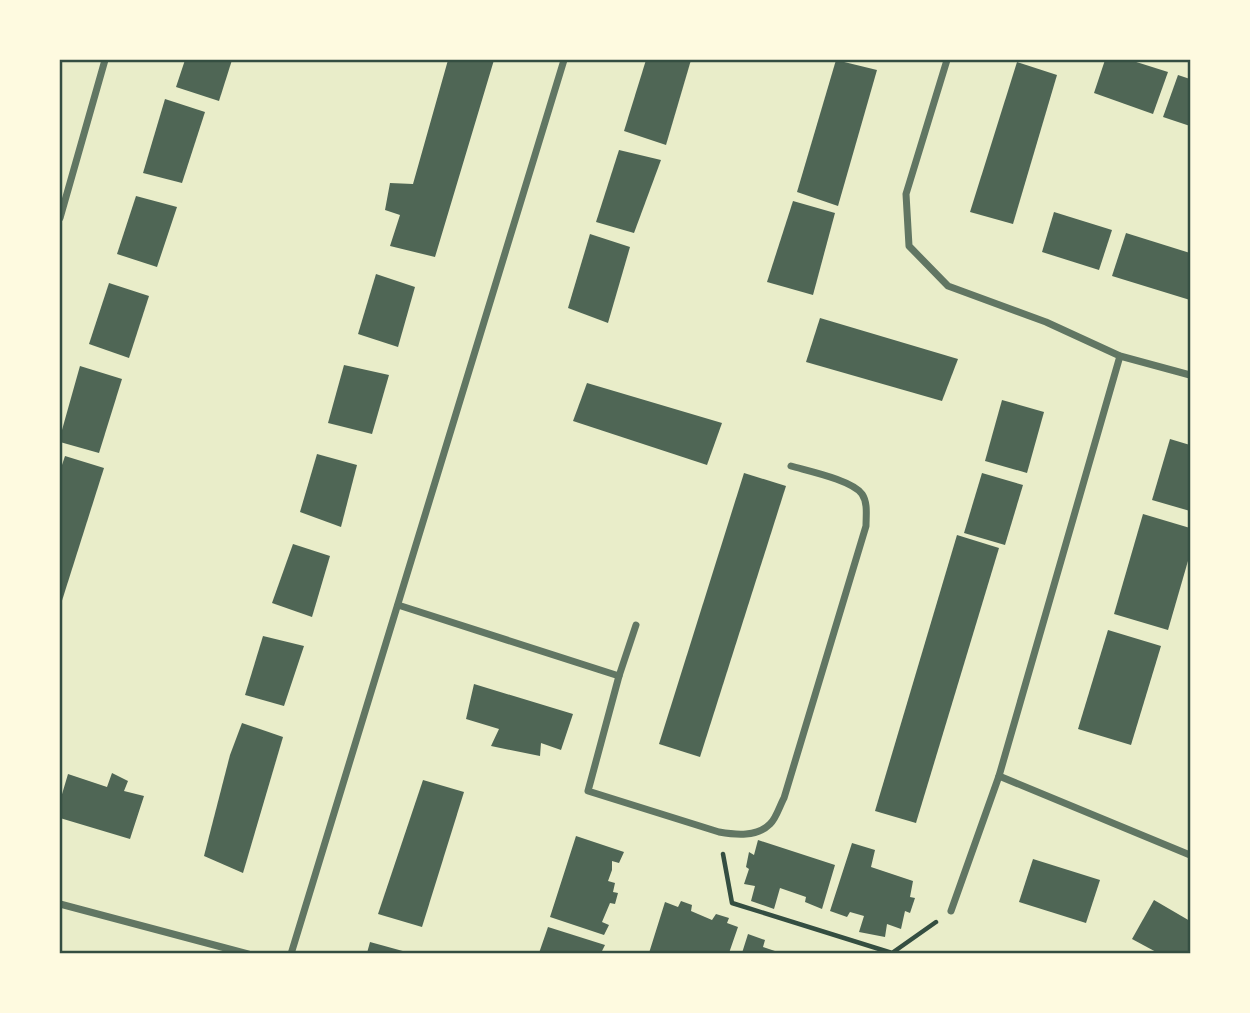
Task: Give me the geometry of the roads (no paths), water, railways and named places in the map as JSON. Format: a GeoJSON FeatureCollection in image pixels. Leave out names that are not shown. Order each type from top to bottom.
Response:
{"type":"FeatureCollection","features":[{"type":"Feature","properties":{"kind":"street"},"geometry":{"type":"LineString","coordinates":[[60,218],[105,60]]}},
{"type":"Feature","properties":{"kind":"street"},"geometry":{"type":"LineString","coordinates":[[291,954],[564,60]]}},
{"type":"Feature","properties":{"kind":"street"},"geometry":{"type":"LineString","coordinates":[[947,60],[906,194],[909,246],[948,286],[1046,322],[1120,356],[1191,375]]}},
{"type":"Feature","properties":{"kind":"street"},"geometry":{"type":"LineString","coordinates":[[951,911],[999,776],[1120,356]]}},
{"type":"Feature","properties":{"kind":"street"},"geometry":{"type":"LineString","coordinates":[[636,625],[587,791],[739,836],[756,832],[771,824],[784,798],[866,526],[867,509],[862,494],[851,484],[791,466]]}},
{"type":"Feature","properties":{"kind":"street"},"geometry":{"type":"LineString","coordinates":[[398,605],[619,676]]}},
{"type":"Feature","properties":{"kind":"street"},"geometry":{"type":"LineString","coordinates":[[999,776],[1191,855]]}},
{"type":"Feature","properties":{"kind":"street"},"geometry":{"type":"LineString","coordinates":[[60,904],[248,954]]}}]}
